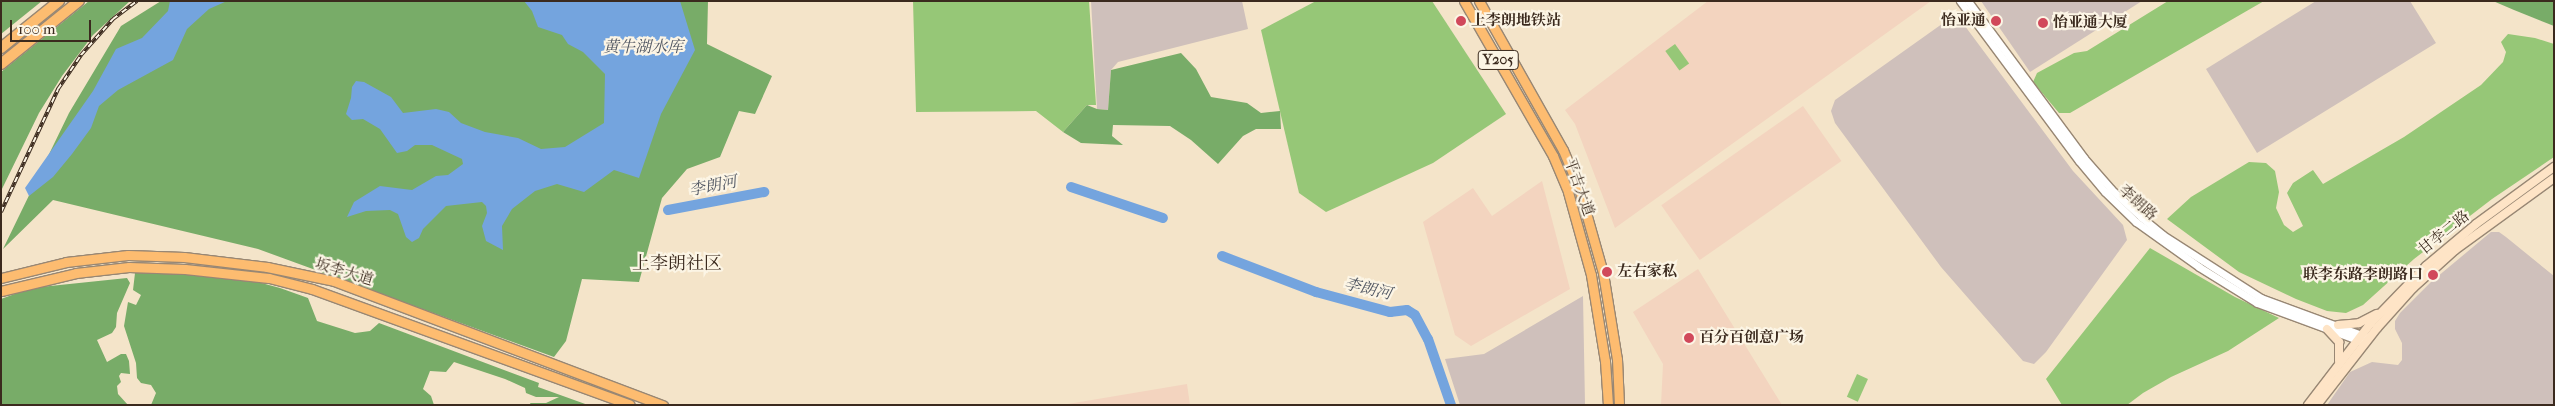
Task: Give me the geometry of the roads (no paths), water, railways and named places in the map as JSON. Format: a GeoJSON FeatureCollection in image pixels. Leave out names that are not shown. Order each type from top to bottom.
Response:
{"type":"FeatureCollection","features":[{"type":"Feature","properties":{"kind":"highway"},"geometry":{"type":"LineString","coordinates":[[1,48],[59,1]]}},
{"type":"Feature","properties":{"kind":"highway"},"geometry":{"type":"LineString","coordinates":[[1,64],[79,1]]}},
{"type":"Feature","properties":{"kind":"main road","name":"平吉大道"},"geometry":{"type":"LineString","coordinates":[[1464,1],[1553,156],[1568,192],[1591,275],[1605,361],[1608,405]]}},
{"type":"Feature","properties":{"kind":"main road","name":"平吉大道"},"geometry":{"type":"LineString","coordinates":[[1479,1],[1563,150],[1579,188],[1603,273],[1617,359],[1619,405]]}},
{"type":"Feature","properties":{"kind":"main road","name":"甘李二路"},"geometry":{"type":"LineString","coordinates":[[2317,405],[2385,308],[2426,266],[2450,245],[2554,168]]}},
{"type":"Feature","properties":{"kind":"main road","name":"甘李二路"},"geometry":{"type":"LineString","coordinates":[[2308,405],[2339,363],[2430,272],[2481,231],[2554,178]]}},
{"type":"Feature","properties":{"kind":"main road","name":"坂李大道"},"geometry":{"type":"LineString","coordinates":[[3,277],[66,262],[128,255],[184,257],[267,267],[334,280],[663,405]]}},
{"type":"Feature","properties":{"kind":"main road","name":"坂李大道"},"geometry":{"type":"LineString","coordinates":[[1,291],[68,274],[129,267],[185,269],[269,278],[312,289],[630,405]]}},
{"type":"Feature","properties":{"kind":"main road"},"geometry":{"type":"LineString","coordinates":[[2338,326],[2359,323],[2385,308]]}},
{"type":"Feature","properties":{"kind":"main road"},"geometry":{"type":"LineString","coordinates":[[2327,329],[2339,342],[2341,348],[2339,363]]}},
{"type":"Feature","properties":{"kind":"street","name":"李朗路"},"geometry":{"type":"LineString","coordinates":[[1960,1],[2078,162],[2131,218],[2160,240],[2243,295],[2279,313],[2364,339]]}},
{"type":"Feature","properties":{"kind":"street","name":"李朗路"},"geometry":{"type":"LineString","coordinates":[[1968,1],[2084,158],[2124,203],[2163,235],[2240,286],[2282,307],[2338,326],[2364,339]]}},
{"type":"Feature","properties":{"kind":"water"},"geometry":{"type":"Polygon","coordinates":[[[170,1],[227,1],[209,9],[187,29],[173,60],[118,90],[99,106],[91,128],[72,154],[53,177],[29,196],[25,188],[93,91],[116,49],[142,38],[168,11],[170,1]]]}},
{"type":"Feature","properties":{"kind":"water","name":"黄牛湖水库"},"geometry":{"type":"Polygon","coordinates":[[[524,1],[680,1],[695,50],[661,114],[639,178],[614,170],[584,192],[557,184],[535,191],[512,209],[502,226],[503,250],[486,241],[482,226],[487,213],[486,206],[482,202],[446,206],[423,229],[419,238],[412,242],[406,237],[398,214],[390,210],[366,211],[347,217],[354,202],[380,186],[412,190],[436,176],[448,175],[463,164],[462,159],[432,145],[415,145],[407,151],[397,153],[380,129],[363,119],[352,120],[346,114],[352,87],[356,81],[364,82],[391,97],[403,113],[436,109],[449,112],[461,123],[485,132],[518,138],[541,149],[565,147],[604,123],[605,74],[583,52],[568,44],[562,35],[538,27],[532,11],[524,1]]]}},
{"type":"Feature","properties":{"kind":"waterway","name":"李朗河"},"geometry":{"type":"LineString","coordinates":[[1071,187],[1163,218]]}},
{"type":"Feature","properties":{"kind":"waterway","name":"李朗河"},"geometry":{"type":"LineString","coordinates":[[668,210],[764,192]]}},
{"type":"Feature","properties":{"kind":"waterway","name":"李朗河"},"geometry":{"type":"LineString","coordinates":[[1222,256],[1316,292],[1390,312],[1407,310],[1415,315],[1428,339],[1451,405]]}},
{"type":"Feature","properties":{"kind":"railway"},"geometry":{"type":"LineString","coordinates":[[1,212],[58,89],[81,55],[113,19],[137,1]]}},
{"type":"Feature","properties":{"kind":"place","name":"上李朗地铁站"},"geometry":{"type":"Point","coordinates":[1461,21]}},
{"type":"Feature","properties":{"kind":"place","name":"怡亚通"},"geometry":{"type":"Point","coordinates":[1996,21]}},
{"type":"Feature","properties":{"kind":"place","name":"怡亚通大厦"},"geometry":{"type":"Point","coordinates":[2043,23]}},
{"type":"Feature","properties":{"kind":"place","name":"左右家私"},"geometry":{"type":"Point","coordinates":[1607,272]}},
{"type":"Feature","properties":{"kind":"place","name":"联李东路李朗路口"},"geometry":{"type":"Point","coordinates":[2433,275]}},
{"type":"Feature","properties":{"kind":"place","name":"百分百创意广场"},"geometry":{"type":"Point","coordinates":[1689,338]}},
{"type":"Feature","properties":{"kind":"district","name":"上李朗社区"},"geometry":{"type":"Point","coordinates":[677,264]}}]}
